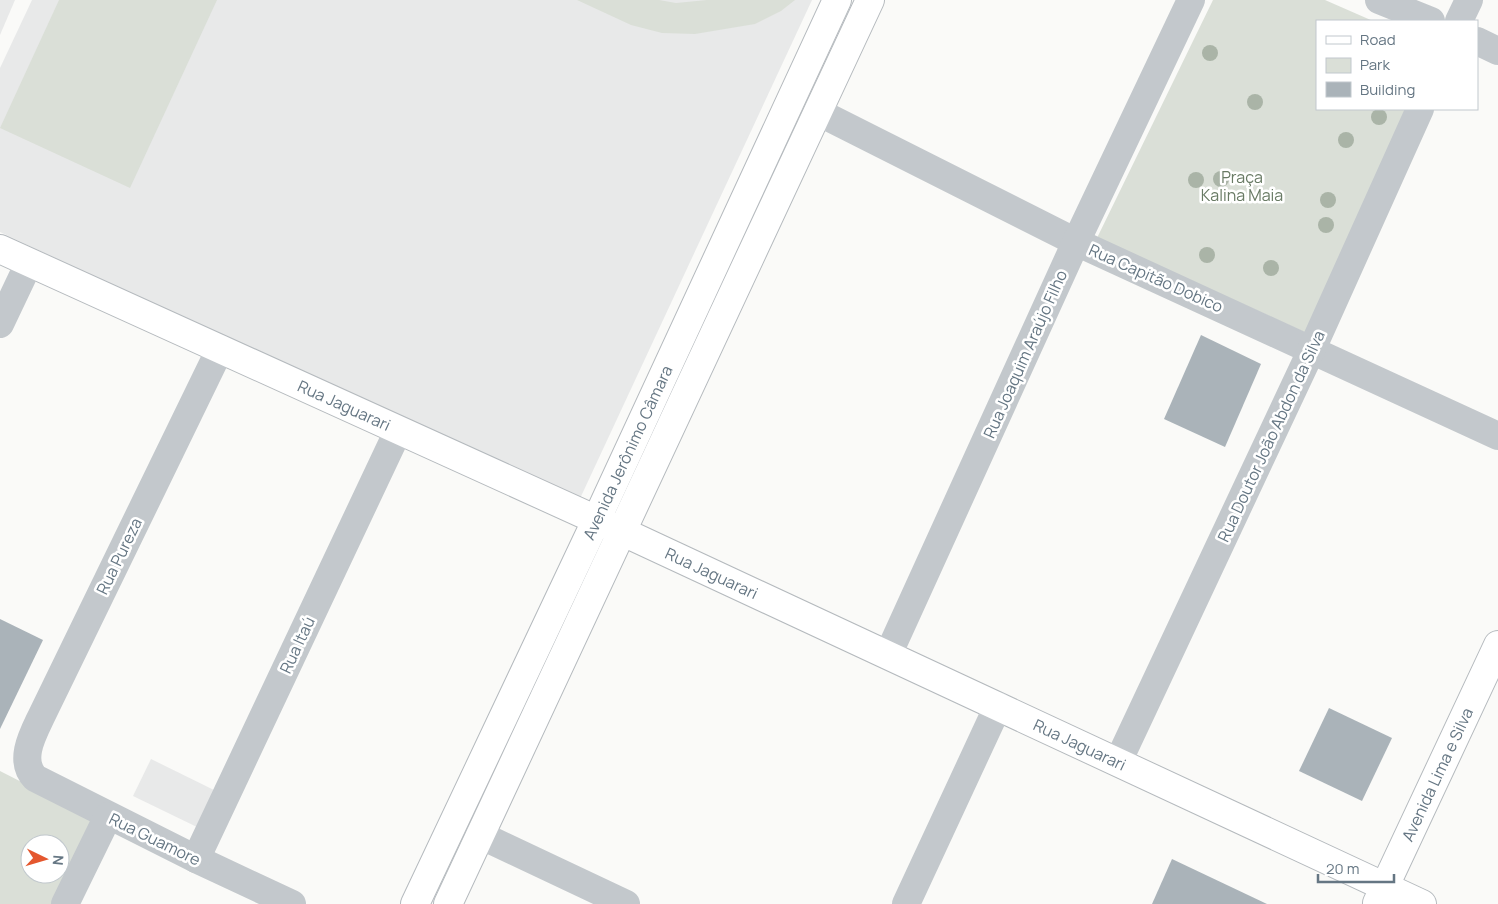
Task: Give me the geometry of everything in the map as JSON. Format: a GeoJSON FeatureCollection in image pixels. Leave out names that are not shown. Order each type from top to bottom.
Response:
{"type":"FeatureCollection","features":[{"type":"Feature","properties":{"kind":"main road","name":"Avenida Jerônimo Câmara"},"geometry":{"type":"LineString","coordinates":[[415,904],[596,521],[838,0]]}},
{"type":"Feature","properties":{"kind":"main road","name":"Avenida Jerônimo Câmara"},"geometry":{"type":"LineString","coordinates":[[448,904],[870,0]]}},
{"type":"Feature","properties":{"kind":"main road","name":"Rua Jaguarari"},"geometry":{"type":"LineString","coordinates":[[0,249],[622,532],[1118,762],[1380,896],[1422,904]]}},
{"type":"Feature","properties":{"kind":"main road","name":"Avenida Lima e Silva"},"geometry":{"type":"LineString","coordinates":[[1380,896],[1498,645]]}},
{"type":"Feature","properties":{"kind":"street","name":"Rua Joaquim Araújo Filho"},"geometry":{"type":"LineString","coordinates":[[888,655],[1076,242],[1191,0]]}},
{"type":"Feature","properties":{"kind":"street"},"geometry":{"type":"LineString","coordinates":[[1379,0],[1428,20]]}},
{"type":"Feature","properties":{"kind":"street"},"geometry":{"type":"LineString","coordinates":[[1459,20],[1469,0]]}},
{"type":"Feature","properties":{"kind":"street"},"geometry":{"type":"LineString","coordinates":[[1478,41],[1498,51]]}},
{"type":"Feature","properties":{"kind":"street","name":"Rua Doutor João Abdon da Silva"},"geometry":{"type":"LineString","coordinates":[[1118,762],[1312,350],[1420,110]]}},
{"type":"Feature","properties":{"kind":"street","name":"Rua Capitão Dobico"},"geometry":{"type":"LineString","coordinates":[[818,112],[1076,242],[1498,436]]}},
{"type":"Feature","properties":{"kind":"street"},"geometry":{"type":"LineString","coordinates":[[0,324],[29,263]]}},
{"type":"Feature","properties":{"kind":"street","name":"Rua Pureza"},"geometry":{"type":"LineString","coordinates":[[28,764],[27,757],[31,739],[42,715],[220,349]]}},
{"type":"Feature","properties":{"kind":"street","name":"Rua Itaú"},"geometry":{"type":"LineString","coordinates":[[196,859],[398,431]]}},
{"type":"Feature","properties":{"kind":"street"},"geometry":{"type":"LineString","coordinates":[[906,904],[998,706]]}},
{"type":"Feature","properties":{"kind":"street","name":"Rua Guamore"},"geometry":{"type":"LineString","coordinates":[[28,764],[30,773],[35,778],[108,816],[292,904]]}},
{"type":"Feature","properties":{"kind":"street"},"geometry":{"type":"LineString","coordinates":[[65,904],[108,816]]}},
{"type":"Feature","properties":{"kind":"street"},"geometry":{"type":"LineString","coordinates":[[480,835],[626,904]]}},
{"type":"Feature","properties":{"kind":"shaded area"},"geometry":{"type":"Polygon","coordinates":[[[0,0],[15,0],[0,35],[0,0]]]}},
{"type":"Feature","properties":{"kind":"shaded area"},"geometry":{"type":"Polygon","coordinates":[[[32,0],[812,0],[577,505],[0,232],[0,68],[32,0]]]}},
{"type":"Feature","properties":{"kind":"shaded area"},"geometry":{"type":"Polygon","coordinates":[[[151,759],[216,791],[199,828],[133,796],[151,759]]]}},
{"type":"Feature","properties":{"kind":"green space"},"geometry":{"type":"Polygon","coordinates":[[[59,0],[217,0],[130,188],[0,128],[59,0]]]}},
{"type":"Feature","properties":{"kind":"green space"},"geometry":{"type":"Polygon","coordinates":[[[577,0],[659,0],[676,3],[707,0],[795,0],[781,11],[755,24],[695,34],[662,33],[631,25],[577,0]]]}},
{"type":"Feature","properties":{"kind":"green space","name":"Praça Kalina Maia"},"geometry":{"type":"Polygon","coordinates":[[[1213,0],[1325,0],[1371,20],[1316,20],[1316,110],[1413,110],[1311,335],[1097,238],[1213,0]]]}},
{"type":"Feature","properties":{"kind":"green space"},"geometry":{"type":"Polygon","coordinates":[[[0,771],[96,820],[70,873],[70,834],[20,834],[20,884],[65,884],[55,904],[0,904],[0,771]]]}},
{"type":"Feature","properties":{"kind":"building"},"geometry":{"type":"Polygon","coordinates":[[[1201,335],[1261,364],[1225,447],[1164,419],[1201,335]]]}},
{"type":"Feature","properties":{"kind":"building"},"geometry":{"type":"Polygon","coordinates":[[[0,619],[43,640],[0,729],[0,619]]]}},
{"type":"Feature","properties":{"kind":"building"},"geometry":{"type":"Polygon","coordinates":[[[1329,708],[1392,738],[1362,801],[1299,771],[1329,708]]]}},
{"type":"Feature","properties":{"kind":"building"},"geometry":{"type":"Polygon","coordinates":[[[1172,859],[1267,904],[1152,904],[1172,859]]]}}]}
